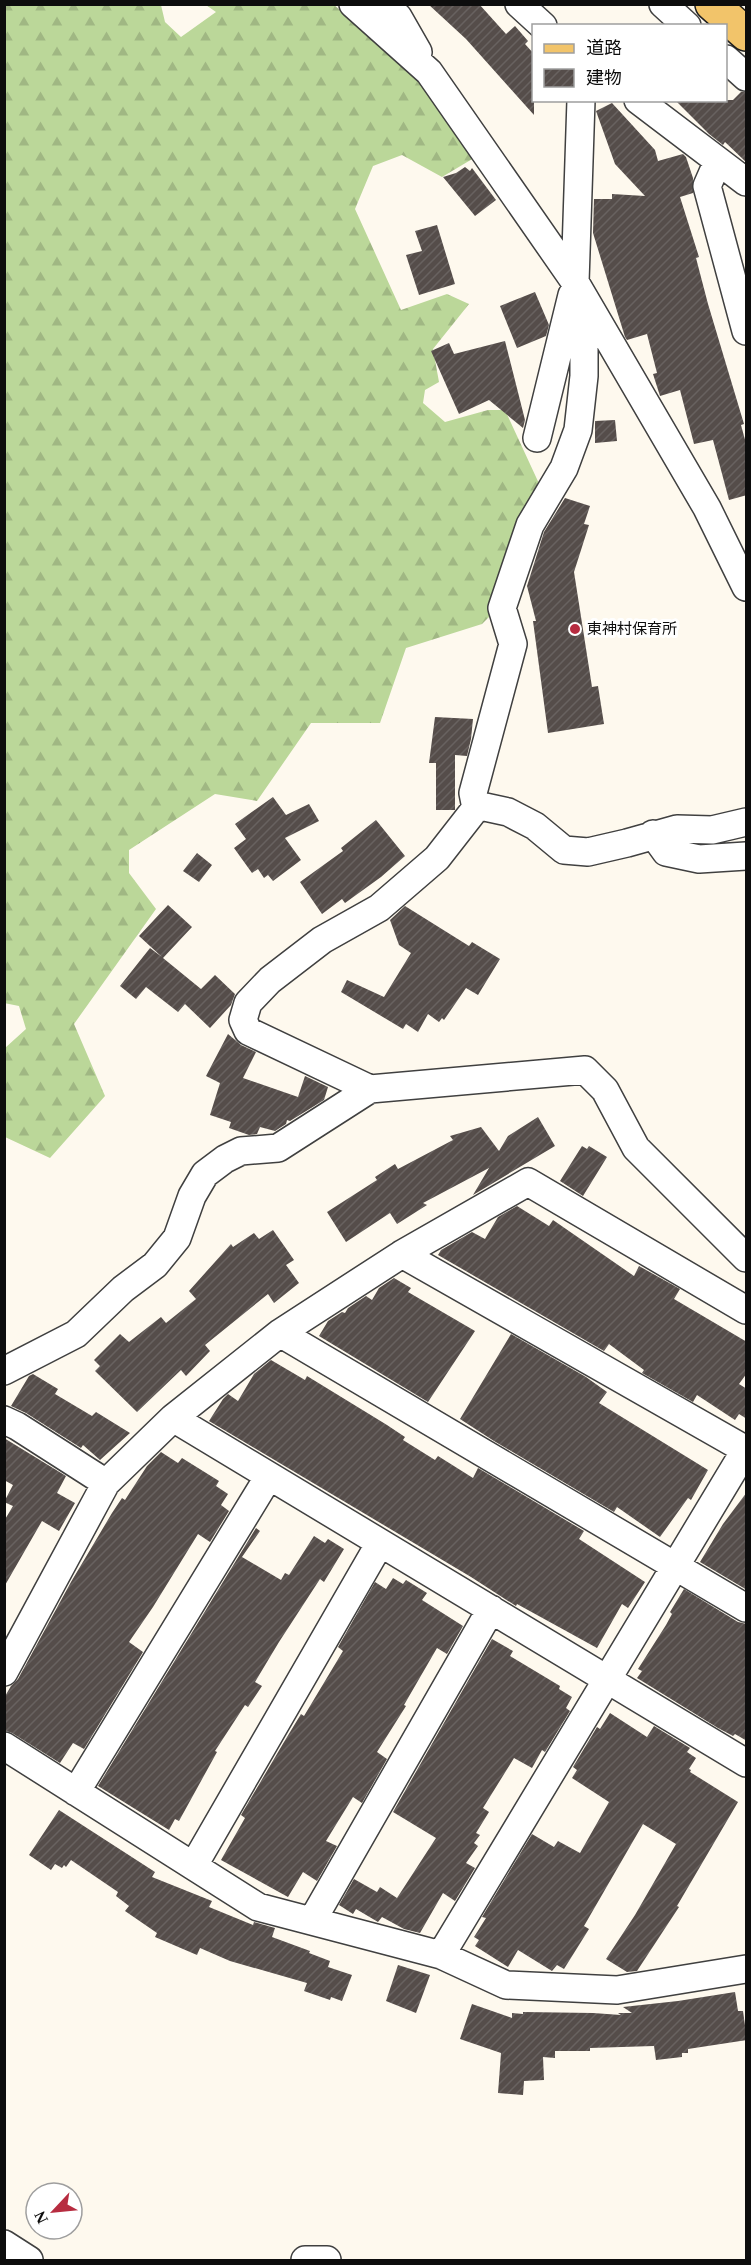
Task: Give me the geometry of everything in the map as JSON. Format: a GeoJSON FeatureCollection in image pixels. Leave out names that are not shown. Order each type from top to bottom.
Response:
{"type":"FeatureCollection","features":[{"type":"Feature","properties":{"kind":"main road"},"geometry":{"type":"LineString","coordinates":[[712,4],[747,34]]}},
{"type":"Feature","properties":{"kind":"street"},"geometry":{"type":"LineString","coordinates":[[353,4],[429,72]]}},
{"type":"Feature","properties":{"kind":"street"},"geometry":{"type":"LineString","coordinates":[[384,4],[398,17],[429,72],[575,282],[707,508],[746,585]]}},
{"type":"Feature","properties":{"kind":"street"},"geometry":{"type":"LineString","coordinates":[[519,4],[541,24]]}},
{"type":"Feature","properties":{"kind":"street"},"geometry":{"type":"LineString","coordinates":[[663,4],[685,24]]}},
{"type":"Feature","properties":{"kind":"street"},"geometry":{"type":"LineString","coordinates":[[727,60],[747,77]]}},
{"type":"Feature","properties":{"kind":"street"},"geometry":{"type":"LineString","coordinates":[[476,808],[473,794],[513,644],[502,608],[530,525],[564,468],[578,430],[584,376],[584,336],[575,282],[581,102]]}},
{"type":"Feature","properties":{"kind":"street"},"geometry":{"type":"LineString","coordinates":[[641,102],[747,182]]}},
{"type":"Feature","properties":{"kind":"street"},"geometry":{"type":"LineString","coordinates":[[718,161],[707,186],[747,331]]}},
{"type":"Feature","properties":{"kind":"street"},"geometry":{"type":"LineString","coordinates":[[537,438],[575,282]]}},
{"type":"Feature","properties":{"kind":"street"},"geometry":{"type":"LineString","coordinates":[[370,1089],[248,1031],[243,1020],[248,1003],[270,980],[322,940],[379,908],[437,858],[476,808],[485,807],[508,812],[535,826],[564,850],[588,852],[677,829],[712,830],[747,822]]}},
{"type":"Feature","properties":{"kind":"street"},"geometry":{"type":"LineString","coordinates":[[652,834],[666,852],[699,859],[747,856]]}},
{"type":"Feature","properties":{"kind":"street"},"geometry":{"type":"LineString","coordinates":[[4,1371],[76,1334],[123,1289],[155,1265],[177,1238],[192,1196],[205,1174],[225,1159],[241,1151],[279,1148],[370,1089],[585,1070],[605,1090],[636,1148],[747,1258]]}},
{"type":"Feature","properties":{"kind":"street"},"geometry":{"type":"LineString","coordinates":[[4,1672],[106,1484],[173,1418],[280,1333],[402,1254],[528,1182],[747,1310]]}},
{"type":"Feature","properties":{"kind":"street"},"geometry":{"type":"LineString","coordinates":[[402,1254],[746,1450],[441,1955]]}},
{"type":"Feature","properties":{"kind":"street"},"geometry":{"type":"LineString","coordinates":[[280,1333],[747,1608]]}},
{"type":"Feature","properties":{"kind":"street"},"geometry":{"type":"LineString","coordinates":[[173,1418],[747,1762]]}},
{"type":"Feature","properties":{"kind":"street"},"geometry":{"type":"LineString","coordinates":[[4,1420],[17,1426],[106,1484]]}},
{"type":"Feature","properties":{"kind":"street"},"geometry":{"type":"LineString","coordinates":[[76,1792],[269,1476]]}},
{"type":"Feature","properties":{"kind":"street"},"geometry":{"type":"LineString","coordinates":[[194,1866],[380,1543]]}},
{"type":"Feature","properties":{"kind":"street"},"geometry":{"type":"LineString","coordinates":[[312,1921],[491,1610]]}},
{"type":"Feature","properties":{"kind":"street"},"geometry":{"type":"LineString","coordinates":[[4,1746],[258,1907],[441,1955],[506,1985],[617,1990],[747,1969]]}},
{"type":"Feature","properties":{"kind":"street"},"geometry":{"type":"LineString","coordinates":[[4,2244],[29,2260]]}},
{"type":"Feature","properties":{"kind":"street"},"geometry":{"type":"LineString","coordinates":[[305,2260],[327,2260]]}},
{"type":"Feature","properties":{"kind":"green space"},"geometry":{"type":"Polygon","coordinates":[[[5,5],[161,5],[165,22],[181,37],[216,12],[206,5],[334,5],[416,75],[479,155],[442,177],[402,155],[373,166],[355,209],[401,310],[447,294],[469,304],[433,349],[439,382],[425,390],[423,403],[445,422],[488,410],[505,410],[542,490],[512,594],[482,624],[406,648],[380,723],[311,723],[257,801],[215,794],[129,850],[129,873],[156,909],[74,1024],[105,1096],[50,1158],[5,1137],[5,1048],[26,1029],[19,1006],[4,1003],[5,5]]]}},
{"type":"Feature","properties":{"kind":"building"},"geometry":{"type":"Polygon","coordinates":[[[428,4],[479,4],[506,34],[515,26],[528,41],[525,44],[532,52],[534,115],[466,39],[428,4]]]}},
{"type":"Feature","properties":{"kind":"building"},"geometry":{"type":"Polygon","coordinates":[[[741,92],[747,92],[747,163],[725,142],[723,145],[709,134],[677,102],[733,100],[741,92]]]}},
{"type":"Feature","properties":{"kind":"building"},"geometry":{"type":"Polygon","coordinates":[[[612,103],[655,150],[658,161],[683,154],[686,157],[693,178],[693,193],[680,197],[699,257],[696,258],[708,304],[744,424],[741,425],[747,447],[747,495],[729,500],[713,440],[694,444],[680,390],[660,396],[653,374],[657,373],[647,334],[627,340],[625,337],[593,233],[594,199],[612,199],[612,194],[645,196],[615,164],[596,111],[612,103]]]}},
{"type":"Feature","properties":{"kind":"building"},"geometry":{"type":"Polygon","coordinates":[[[465,167],[470,171],[472,168],[496,200],[475,216],[443,177],[465,167]]]}},
{"type":"Feature","properties":{"kind":"building"},"geometry":{"type":"Polygon","coordinates":[[[437,225],[455,284],[419,295],[406,255],[422,251],[415,231],[437,225]]]}},
{"type":"Feature","properties":{"kind":"building"},"geometry":{"type":"Polygon","coordinates":[[[535,292],[549,325],[546,336],[517,348],[500,306],[535,292]]]}},
{"type":"Feature","properties":{"kind":"building"},"geometry":{"type":"Polygon","coordinates":[[[505,341],[525,420],[523,428],[489,400],[459,414],[431,351],[449,343],[454,354],[505,341]]]}},
{"type":"Feature","properties":{"kind":"building"},"geometry":{"type":"Polygon","coordinates":[[[615,420],[617,441],[595,443],[595,421],[615,420]]]}},
{"type":"Feature","properties":{"kind":"building"},"geometry":{"type":"Polygon","coordinates":[[[565,498],[590,506],[584,524],[589,525],[574,572],[592,687],[598,686],[604,724],[548,733],[533,621],[536,621],[527,586],[544,532],[565,498]]]}},
{"type":"Feature","properties":{"kind":"building"},"geometry":{"type":"Polygon","coordinates":[[[435,717],[473,719],[467,756],[455,755],[455,810],[436,810],[436,763],[429,763],[435,717]]]}},
{"type":"Feature","properties":{"kind":"building"},"geometry":{"type":"Polygon","coordinates":[[[273,797],[286,815],[309,804],[319,821],[285,838],[301,860],[273,881],[268,875],[264,878],[258,869],[252,873],[234,848],[246,839],[235,824],[273,797]]]}},
{"type":"Feature","properties":{"kind":"building"},"geometry":{"type":"Polygon","coordinates":[[[376,820],[405,856],[345,903],[342,899],[322,914],[300,882],[343,851],[341,848],[376,820]]]}},
{"type":"Feature","properties":{"kind":"building"},"geometry":{"type":"Polygon","coordinates":[[[197,853],[212,865],[199,882],[183,871],[197,853]]]}},
{"type":"Feature","properties":{"kind":"building"},"geometry":{"type":"Polygon","coordinates":[[[168,905],[192,927],[163,958],[201,989],[215,975],[235,994],[231,1005],[210,1028],[185,1004],[178,1012],[146,987],[136,999],[120,986],[150,948],[162,957],[139,936],[168,905]]]}},
{"type":"Feature","properties":{"kind":"building"},"geometry":{"type":"Polygon","coordinates":[[[405,906],[469,946],[472,942],[500,959],[478,995],[466,988],[444,1020],[442,1018],[439,1022],[428,1014],[418,1032],[406,1024],[403,1029],[341,992],[347,980],[384,997],[411,953],[399,945],[390,920],[405,906]]]}},
{"type":"Feature","properties":{"kind":"building"},"geometry":{"type":"Polygon","coordinates":[[[228,1034],[241,1045],[256,1052],[243,1078],[298,1097],[305,1076],[328,1087],[324,1100],[290,1121],[287,1120],[286,1124],[275,1131],[260,1127],[257,1134],[249,1135],[229,1128],[231,1122],[210,1115],[220,1083],[206,1076],[228,1034]]]}},
{"type":"Feature","properties":{"kind":"building"},"geometry":{"type":"Polygon","coordinates":[[[538,1117],[555,1146],[473,1195],[489,1168],[423,1203],[427,1205],[397,1224],[390,1213],[346,1242],[327,1212],[377,1180],[375,1177],[395,1164],[398,1169],[453,1140],[450,1136],[481,1127],[499,1151],[508,1136],[538,1117]]]}},
{"type":"Feature","properties":{"kind":"building"},"geometry":{"type":"Polygon","coordinates":[[[582,1146],[587,1149],[589,1146],[607,1157],[583,1196],[560,1181],[582,1146]]]}},
{"type":"Feature","properties":{"kind":"building"},"geometry":{"type":"Polygon","coordinates":[[[517,1206],[549,1226],[553,1220],[634,1276],[639,1266],[680,1289],[674,1299],[747,1342],[747,1373],[739,1384],[747,1389],[747,1419],[739,1414],[735,1420],[697,1395],[693,1402],[642,1373],[644,1370],[609,1344],[604,1351],[438,1255],[441,1250],[472,1232],[485,1239],[498,1217],[517,1206]]]}},
{"type":"Feature","properties":{"kind":"building"},"geometry":{"type":"Polygon","coordinates":[[[273,1230],[294,1260],[286,1265],[299,1283],[274,1303],[268,1294],[205,1345],[210,1351],[186,1376],[181,1370],[137,1412],[95,1371],[100,1366],[94,1360],[120,1334],[129,1342],[161,1317],[166,1323],[196,1299],[189,1291],[231,1244],[233,1247],[254,1233],[259,1239],[273,1230]]]}},
{"type":"Feature","properties":{"kind":"building"},"geometry":{"type":"Polygon","coordinates":[[[394,1278],[411,1288],[408,1292],[475,1331],[428,1402],[319,1336],[328,1321],[342,1312],[345,1313],[348,1308],[366,1296],[372,1300],[379,1288],[394,1278]]]}},
{"type":"Feature","properties":{"kind":"building"},"geometry":{"type":"Polygon","coordinates":[[[511,1334],[586,1377],[607,1392],[599,1403],[708,1470],[691,1500],[688,1498],[660,1537],[617,1507],[614,1512],[460,1419],[511,1334]]]}},
{"type":"Feature","properties":{"kind":"building"},"geometry":{"type":"Polygon","coordinates":[[[271,1360],[305,1380],[307,1376],[387,1425],[405,1437],[403,1440],[435,1460],[438,1456],[473,1478],[478,1468],[584,1531],[579,1539],[645,1582],[628,1608],[622,1604],[597,1648],[517,1604],[516,1606],[209,1421],[228,1394],[238,1401],[254,1374],[271,1360]]]}},
{"type":"Feature","properties":{"kind":"building"},"geometry":{"type":"Polygon","coordinates":[[[33,1374],[58,1389],[55,1394],[92,1416],[96,1412],[130,1433],[100,1460],[83,1445],[81,1448],[11,1406],[29,1376],[33,1374]]]}},
{"type":"Feature","properties":{"kind":"building"},"geometry":{"type":"Polygon","coordinates":[[[4,1438],[66,1476],[57,1493],[75,1503],[59,1531],[42,1521],[4,1587],[4,1521],[13,1506],[4,1502],[13,1485],[4,1480],[4,1438]]]}},
{"type":"Feature","properties":{"kind":"building"},"geometry":{"type":"Polygon","coordinates":[[[161,1452],[178,1463],[182,1458],[219,1481],[216,1486],[228,1494],[221,1505],[229,1511],[210,1542],[198,1534],[129,1642],[143,1652],[84,1749],[73,1743],[60,1763],[4,1730],[4,1698],[18,1679],[112,1513],[122,1498],[125,1500],[147,1466],[161,1452]]]}},
{"type":"Feature","properties":{"kind":"building"},"geometry":{"type":"Polygon","coordinates":[[[747,1492],[747,1590],[700,1562],[723,1524],[747,1492]]]}},
{"type":"Feature","properties":{"kind":"building"},"geometry":{"type":"Polygon","coordinates":[[[256,1528],[260,1531],[242,1557],[281,1580],[285,1573],[289,1575],[314,1536],[325,1543],[328,1539],[344,1549],[324,1582],[320,1579],[279,1642],[255,1682],[262,1686],[248,1707],[245,1705],[215,1751],[217,1752],[179,1821],[175,1819],[169,1830],[98,1786],[256,1528]]]}},
{"type":"Feature","properties":{"kind":"building"},"geometry":{"type":"Polygon","coordinates":[[[393,1578],[403,1584],[406,1580],[427,1593],[422,1600],[463,1626],[447,1654],[437,1648],[404,1705],[406,1706],[377,1752],[387,1759],[362,1803],[353,1797],[326,1841],[337,1846],[317,1881],[303,1872],[288,1897],[221,1860],[245,1818],[241,1815],[301,1714],[304,1716],[343,1651],[338,1647],[375,1582],[386,1589],[393,1578]]]}},
{"type":"Feature","properties":{"kind":"building"},"geometry":{"type":"Polygon","coordinates":[[[684,1589],[738,1622],[747,1624],[747,1741],[718,1728],[637,1678],[642,1671],[638,1669],[666,1625],[672,1614],[670,1612],[684,1589]]]}},
{"type":"Feature","properties":{"kind":"building"},"geometry":{"type":"Polygon","coordinates":[[[492,1639],[513,1651],[510,1656],[560,1686],[559,1689],[572,1697],[566,1708],[570,1711],[545,1752],[542,1750],[532,1768],[514,1758],[483,1808],[489,1812],[476,1833],[480,1835],[474,1843],[478,1846],[466,1863],[475,1868],[455,1901],[443,1893],[420,1933],[404,1929],[382,1917],[378,1922],[356,1909],[353,1914],[339,1905],[354,1879],[377,1892],[380,1887],[397,1898],[436,1838],[393,1812],[492,1639]]]}},
{"type":"Feature","properties":{"kind":"building"},"geometry":{"type":"Polygon","coordinates":[[[610,1713],[647,1737],[654,1726],[690,1748],[687,1752],[696,1758],[689,1769],[690,1772],[738,1802],[677,1906],[679,1907],[637,1971],[627,1972],[606,1959],[635,1915],[676,1844],[643,1824],[584,1926],[589,1929],[564,1969],[557,1965],[552,1971],[518,1950],[508,1967],[475,1946],[479,1940],[474,1937],[486,1918],[482,1917],[532,1834],[554,1847],[558,1841],[580,1853],[609,1802],[572,1778],[577,1770],[573,1767],[597,1727],[600,1729],[610,1713]]]}},
{"type":"Feature","properties":{"kind":"building"},"geometry":{"type":"Polygon","coordinates":[[[59,1810],[155,1872],[152,1877],[212,1901],[209,1907],[253,1925],[254,1922],[275,1928],[272,1937],[310,1951],[309,1953],[330,1961],[328,1967],[352,1975],[342,2001],[331,1997],[330,2000],[304,1991],[307,1983],[230,1961],[200,1948],[197,1955],[155,1937],[157,1933],[125,1911],[129,1906],[116,1896],[118,1892],[71,1860],[66,1867],[64,1865],[62,1868],[55,1864],[51,1870],[29,1855],[59,1810]]]}},
{"type":"Feature","properties":{"kind":"building"},"geometry":{"type":"Polygon","coordinates":[[[398,1965],[430,1975],[416,2013],[386,2001],[398,1965]]]}},
{"type":"Feature","properties":{"kind":"building"},"geometry":{"type":"Polygon","coordinates":[[[735,1992],[738,2011],[743,2011],[747,2040],[688,2049],[688,2053],[682,2053],[682,2057],[656,2060],[654,2046],[555,2051],[555,2058],[543,2057],[544,2080],[524,2081],[523,2095],[498,2093],[501,2053],[460,2039],[472,2004],[512,2018],[512,2013],[523,2014],[523,2012],[621,2015],[618,2013],[632,2013],[623,2007],[735,1992]]]}},
{"type":"Feature","properties":{"kind":"place","name":"東神村保育所"},"geometry":{"type":"Point","coordinates":[575,629]}}]}
